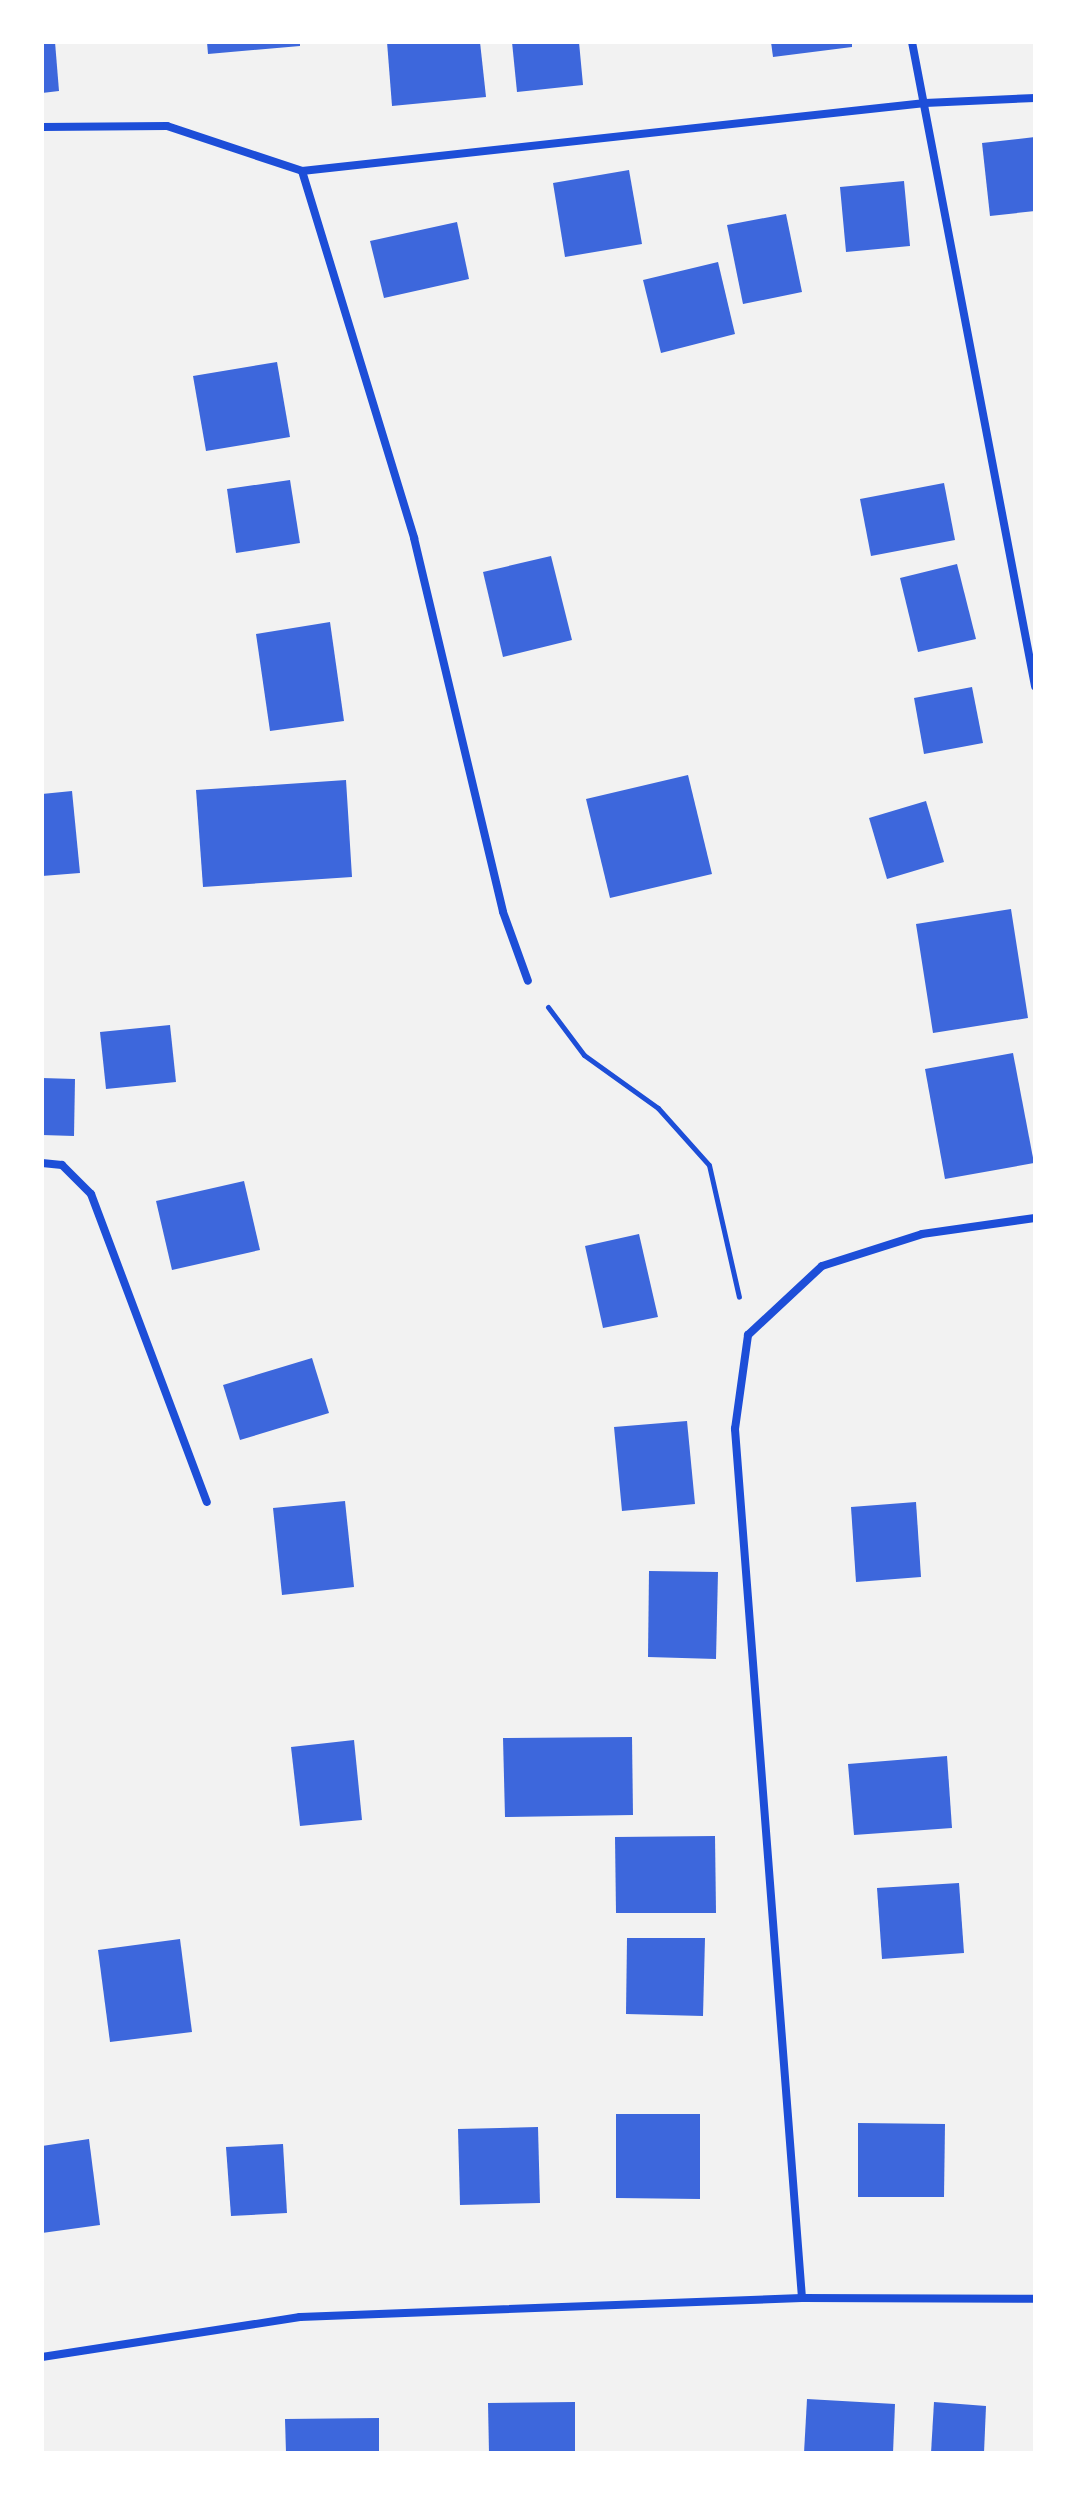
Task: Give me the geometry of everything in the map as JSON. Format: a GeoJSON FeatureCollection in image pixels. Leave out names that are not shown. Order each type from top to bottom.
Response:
{"type":"FeatureCollection","features":[{"type":"Feature","properties":{"kind":"street"},"geometry":{"type":"LineString","coordinates":[[912,42],[1035,686]]}},
{"type":"Feature","properties":{"kind":"street"},"geometry":{"type":"LineString","coordinates":[[42,127],[167,126],[302,171],[925,103],[1035,98]]}},
{"type":"Feature","properties":{"kind":"street"},"geometry":{"type":"LineString","coordinates":[[302,171],[414,538],[503,912],[528,981]]}},
{"type":"Feature","properties":{"kind":"street"},"geometry":{"type":"LineString","coordinates":[[42,1163],[62,1165],[91,1194],[207,1502]]}},
{"type":"Feature","properties":{"kind":"street"},"geometry":{"type":"LineString","coordinates":[[802,2298],[735,1429],[748,1335],[822,1266],[922,1234],[1035,1218]]}},
{"type":"Feature","properties":{"kind":"street"},"geometry":{"type":"LineString","coordinates":[[42,2357],[300,2317],[802,2298],[1035,2299]]}},
{"type":"Feature","properties":{"kind":"path"},"geometry":{"type":"LineString","coordinates":[[528,981],[584,1055],[658,1108],[709,1165],[748,1335]]}},
{"type":"Feature","properties":{"kind":"building"},"geometry":{"type":"Polygon","coordinates":[[[42,42],[55,42],[59,91],[42,93],[42,42]]]}},
{"type":"Feature","properties":{"kind":"building"},"geometry":{"type":"Polygon","coordinates":[[[207,42],[300,42],[300,46],[208,54],[207,42]]]}},
{"type":"Feature","properties":{"kind":"building"},"geometry":{"type":"Polygon","coordinates":[[[387,42],[480,42],[486,97],[392,106],[387,42]]]}},
{"type":"Feature","properties":{"kind":"building"},"geometry":{"type":"Polygon","coordinates":[[[512,42],[579,42],[583,85],[517,92],[512,42]]]}},
{"type":"Feature","properties":{"kind":"building"},"geometry":{"type":"Polygon","coordinates":[[[771,42],[852,42],[852,47],[773,57],[771,42]]]}},
{"type":"Feature","properties":{"kind":"building"},"geometry":{"type":"Polygon","coordinates":[[[1035,137],[1035,211],[990,216],[982,143],[1035,137]]]}},
{"type":"Feature","properties":{"kind":"building"},"geometry":{"type":"Polygon","coordinates":[[[629,170],[642,244],[565,257],[553,183],[629,170]]]}},
{"type":"Feature","properties":{"kind":"building"},"geometry":{"type":"Polygon","coordinates":[[[904,181],[910,246],[846,252],[840,187],[904,181]]]}},
{"type":"Feature","properties":{"kind":"building"},"geometry":{"type":"Polygon","coordinates":[[[786,214],[802,292],[743,304],[727,225],[786,214]]]}},
{"type":"Feature","properties":{"kind":"building"},"geometry":{"type":"Polygon","coordinates":[[[457,222],[469,279],[384,298],[370,241],[457,222]]]}},
{"type":"Feature","properties":{"kind":"building"},"geometry":{"type":"Polygon","coordinates":[[[718,262],[735,334],[661,353],[643,280],[718,262]]]}},
{"type":"Feature","properties":{"kind":"building"},"geometry":{"type":"Polygon","coordinates":[[[277,362],[290,437],[206,451],[193,376],[277,362]]]}},
{"type":"Feature","properties":{"kind":"building"},"geometry":{"type":"Polygon","coordinates":[[[290,480],[300,543],[236,553],[227,489],[290,480]]]}},
{"type":"Feature","properties":{"kind":"building"},"geometry":{"type":"Polygon","coordinates":[[[944,483],[955,540],[871,556],[860,499],[944,483]]]}},
{"type":"Feature","properties":{"kind":"building"},"geometry":{"type":"Polygon","coordinates":[[[551,556],[572,640],[503,657],[483,572],[551,556]]]}},
{"type":"Feature","properties":{"kind":"building"},"geometry":{"type":"Polygon","coordinates":[[[957,564],[976,639],[918,652],[900,578],[957,564]]]}},
{"type":"Feature","properties":{"kind":"building"},"geometry":{"type":"Polygon","coordinates":[[[330,622],[344,721],[270,731],[256,634],[330,622]]]}},
{"type":"Feature","properties":{"kind":"building"},"geometry":{"type":"Polygon","coordinates":[[[972,687],[983,743],[924,754],[914,698],[972,687]]]}},
{"type":"Feature","properties":{"kind":"building"},"geometry":{"type":"Polygon","coordinates":[[[688,775],[712,874],[610,898],[586,799],[688,775]]]}},
{"type":"Feature","properties":{"kind":"building"},"geometry":{"type":"Polygon","coordinates":[[[346,780],[352,877],[203,887],[196,790],[346,780]]]}},
{"type":"Feature","properties":{"kind":"building"},"geometry":{"type":"Polygon","coordinates":[[[72,791],[80,873],[42,876],[42,794],[72,791]]]}},
{"type":"Feature","properties":{"kind":"building"},"geometry":{"type":"Polygon","coordinates":[[[926,801],[944,862],[887,879],[869,818],[926,801]]]}},
{"type":"Feature","properties":{"kind":"building"},"geometry":{"type":"Polygon","coordinates":[[[1011,909],[1028,1018],[933,1033],[916,924],[1011,909]]]}},
{"type":"Feature","properties":{"kind":"building"},"geometry":{"type":"Polygon","coordinates":[[[170,1025],[176,1082],[106,1089],[100,1032],[170,1025]]]}},
{"type":"Feature","properties":{"kind":"building"},"geometry":{"type":"Polygon","coordinates":[[[1013,1053],[1034,1163],[945,1179],[925,1069],[1013,1053]]]}},
{"type":"Feature","properties":{"kind":"building"},"geometry":{"type":"Polygon","coordinates":[[[42,1078],[75,1079],[74,1136],[42,1135],[42,1078]]]}},
{"type":"Feature","properties":{"kind":"building"},"geometry":{"type":"Polygon","coordinates":[[[244,1181],[260,1250],[172,1270],[156,1201],[244,1181]]]}},
{"type":"Feature","properties":{"kind":"building"},"geometry":{"type":"Polygon","coordinates":[[[639,1234],[658,1317],[603,1328],[585,1246],[639,1234]]]}},
{"type":"Feature","properties":{"kind":"building"},"geometry":{"type":"Polygon","coordinates":[[[312,1358],[329,1413],[240,1440],[223,1385],[312,1358]]]}},
{"type":"Feature","properties":{"kind":"building"},"geometry":{"type":"Polygon","coordinates":[[[687,1421],[695,1504],[622,1511],[614,1427],[687,1421]]]}},
{"type":"Feature","properties":{"kind":"building"},"geometry":{"type":"Polygon","coordinates":[[[345,1501],[354,1587],[282,1595],[273,1508],[345,1501]]]}},
{"type":"Feature","properties":{"kind":"building"},"geometry":{"type":"Polygon","coordinates":[[[916,1502],[921,1577],[856,1582],[851,1507],[916,1502]]]}},
{"type":"Feature","properties":{"kind":"building"},"geometry":{"type":"Polygon","coordinates":[[[649,1571],[718,1572],[716,1659],[648,1657],[649,1571]]]}},
{"type":"Feature","properties":{"kind":"building"},"geometry":{"type":"Polygon","coordinates":[[[632,1737],[633,1815],[505,1817],[503,1738],[632,1737]]]}},
{"type":"Feature","properties":{"kind":"building"},"geometry":{"type":"Polygon","coordinates":[[[354,1740],[362,1820],[300,1826],[291,1747],[354,1740]]]}},
{"type":"Feature","properties":{"kind":"building"},"geometry":{"type":"Polygon","coordinates":[[[947,1756],[952,1828],[854,1835],[848,1764],[947,1756]]]}},
{"type":"Feature","properties":{"kind":"building"},"geometry":{"type":"Polygon","coordinates":[[[715,1836],[716,1913],[616,1913],[615,1837],[715,1836]]]}},
{"type":"Feature","properties":{"kind":"building"},"geometry":{"type":"Polygon","coordinates":[[[959,1883],[964,1953],[882,1959],[877,1888],[959,1883]]]}},
{"type":"Feature","properties":{"kind":"building"},"geometry":{"type":"Polygon","coordinates":[[[627,1938],[705,1938],[703,2016],[626,2014],[627,1938]]]}},
{"type":"Feature","properties":{"kind":"building"},"geometry":{"type":"Polygon","coordinates":[[[180,1939],[192,2032],[110,2042],[98,1950],[180,1939]]]}},
{"type":"Feature","properties":{"kind":"building"},"geometry":{"type":"Polygon","coordinates":[[[616,2114],[700,2114],[700,2199],[616,2198],[616,2114]]]}},
{"type":"Feature","properties":{"kind":"building"},"geometry":{"type":"Polygon","coordinates":[[[858,2123],[945,2124],[944,2197],[858,2197],[858,2123]]]}},
{"type":"Feature","properties":{"kind":"building"},"geometry":{"type":"Polygon","coordinates":[[[538,2127],[540,2203],[460,2205],[458,2129],[538,2127]]]}},
{"type":"Feature","properties":{"kind":"building"},"geometry":{"type":"Polygon","coordinates":[[[89,2139],[100,2225],[42,2233],[42,2146],[89,2139]]]}},
{"type":"Feature","properties":{"kind":"building"},"geometry":{"type":"Polygon","coordinates":[[[283,2144],[287,2213],[231,2216],[226,2147],[283,2144]]]}},
{"type":"Feature","properties":{"kind":"building"},"geometry":{"type":"Polygon","coordinates":[[[807,2399],[895,2404],[893,2453],[804,2453],[807,2399]]]}},
{"type":"Feature","properties":{"kind":"building"},"geometry":{"type":"Polygon","coordinates":[[[575,2402],[575,2453],[489,2453],[488,2403],[575,2402]]]}},
{"type":"Feature","properties":{"kind":"building"},"geometry":{"type":"Polygon","coordinates":[[[934,2402],[986,2406],[984,2453],[931,2453],[934,2402]]]}},
{"type":"Feature","properties":{"kind":"building"},"geometry":{"type":"Polygon","coordinates":[[[379,2418],[379,2453],[286,2453],[285,2419],[379,2418]]]}}]}
